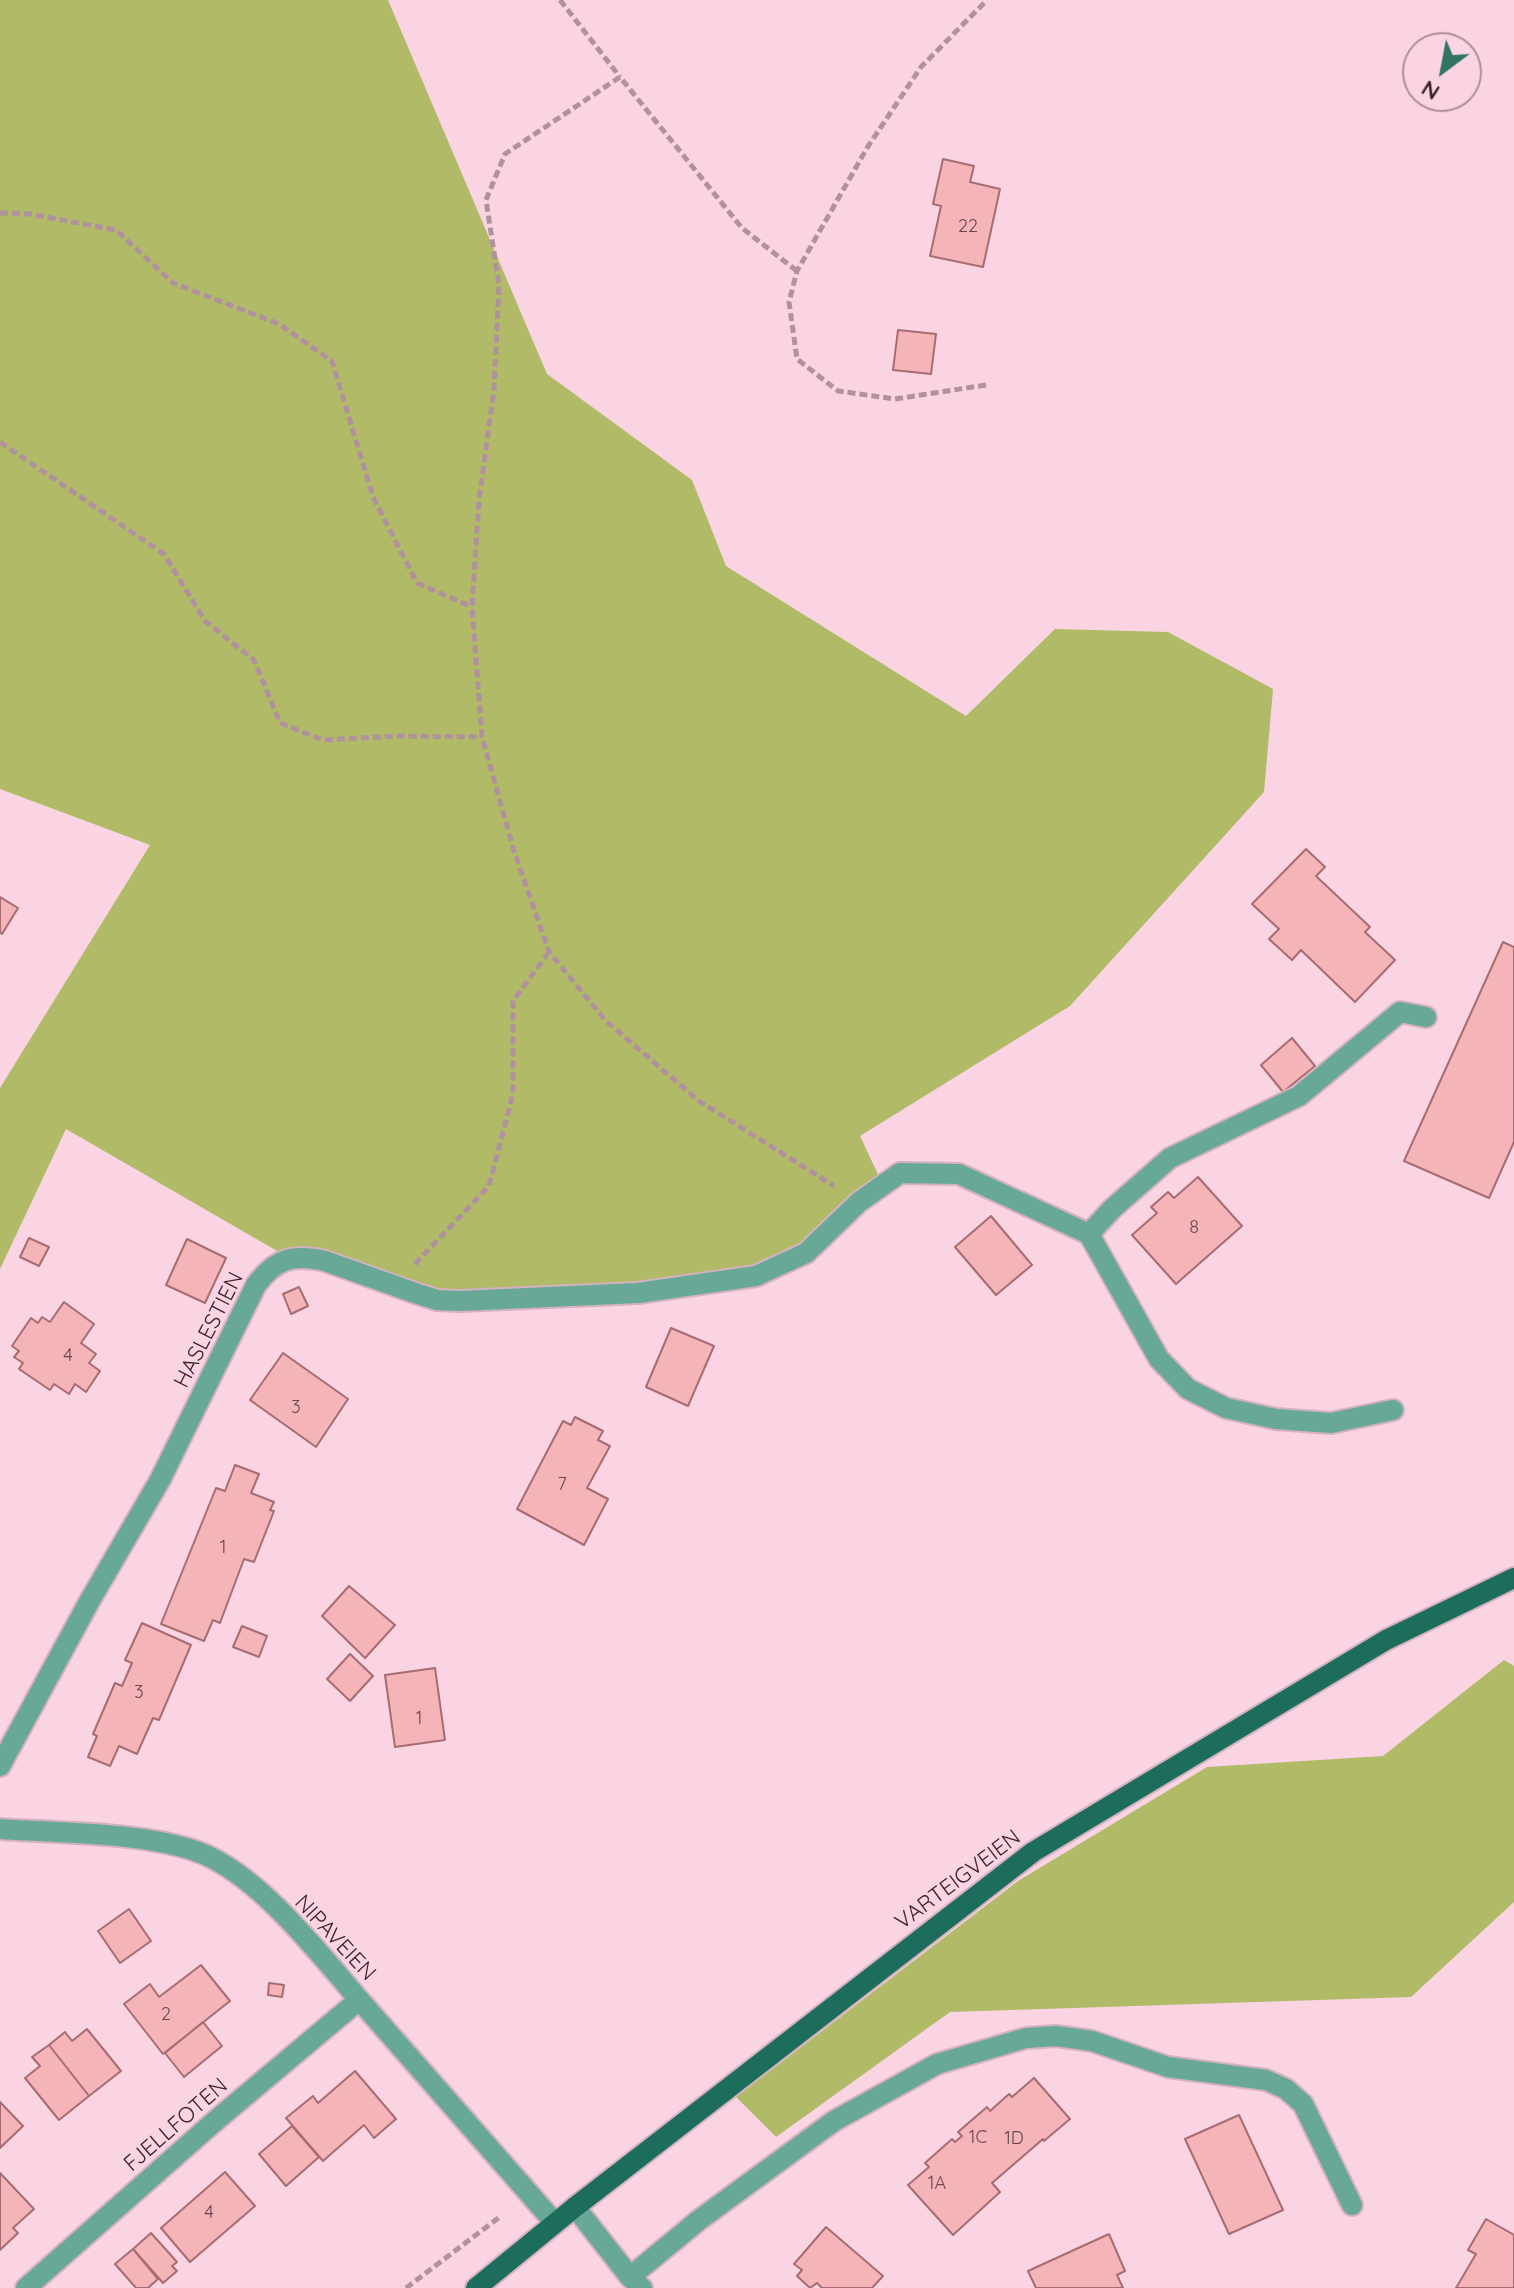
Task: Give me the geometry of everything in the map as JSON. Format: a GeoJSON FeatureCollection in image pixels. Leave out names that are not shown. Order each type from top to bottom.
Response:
{"type":"FeatureCollection","features":[{"type":"Feature","properties":{"kind":"main road","name":"VARTEIGVEIEN"},"geometry":{"type":"LineString","coordinates":[[476,2288],[575,2207],[1033,1852],[1386,1640],[1514,1578]]}},
{"type":"Feature","properties":{"kind":"street"},"geometry":{"type":"LineString","coordinates":[[1393,1410],[1331,1423],[1276,1419],[1226,1408],[1188,1389],[1159,1359],[1089,1234],[1113,1208],[1170,1158],[1299,1096],[1400,1012],[1426,1017]]}},
{"type":"Feature","properties":{"kind":"street","name":"HASLESTIEN"},"geometry":{"type":"LineString","coordinates":[[0,1766],[160,1480],[237,1322],[264,1275],[281,1262],[307,1257],[349,1268],[437,1300],[638,1293],[756,1276],[806,1253],[859,1202],[900,1173],[959,1174],[1089,1234]]}},
{"type":"Feature","properties":{"kind":"street","name":"NIPAVEIEN"},"geometry":{"type":"LineString","coordinates":[[0,1829],[115,1836],[177,1846],[208,1856],[248,1882],[306,1939],[555,2223]]}},
{"type":"Feature","properties":{"kind":"street","name":"FJELLFOTEN"},"geometry":{"type":"LineString","coordinates":[[26,2288],[214,2122],[359,2000]]}},
{"type":"Feature","properties":{"kind":"street"},"geometry":{"type":"LineString","coordinates":[[575,2207],[636,2283],[711,2212],[834,2121],[937,2064],[1026,2038],[1056,2036],[1092,2041],[1168,2067],[1266,2080],[1286,2089],[1303,2104],[1352,2205]]}},
{"type":"Feature","properties":{"kind":"path"},"geometry":{"type":"LineString","coordinates":[[560,0],[742,228],[797,271]]}},
{"type":"Feature","properties":{"kind":"path"},"geometry":{"type":"LineString","coordinates":[[986,385],[895,399],[838,391],[797,359],[789,302],[797,271],[867,148],[921,67],[987,0]]}},
{"type":"Feature","properties":{"kind":"path"},"geometry":{"type":"LineString","coordinates":[[620,77],[505,154],[486,200],[499,285],[494,390],[479,500],[472,607],[482,737],[514,851],[549,952],[606,1021],[699,1101],[859,1202]]}},
{"type":"Feature","properties":{"kind":"path"},"geometry":{"type":"LineString","coordinates":[[0,213],[30,214],[116,230],[173,283],[279,324],[332,361],[373,497],[417,583],[472,607]]}},
{"type":"Feature","properties":{"kind":"path"},"geometry":{"type":"LineString","coordinates":[[0,442],[164,554],[205,621],[254,660],[280,723],[323,740],[396,736],[482,737]]}},
{"type":"Feature","properties":{"kind":"path"},"geometry":{"type":"LineString","coordinates":[[395,1285],[489,1186],[513,1094],[513,1001],[549,952]]}},
{"type":"Feature","properties":{"kind":"path"},"geometry":{"type":"LineString","coordinates":[[406,2288],[501,2216]]}},
{"type":"Feature","properties":{"kind":"green space"},"geometry":{"type":"Polygon","coordinates":[[[0,0],[388,0],[547,374],[692,480],[726,566],[966,716],[1055,629],[1168,632],[1273,689],[1264,792],[1070,1006],[860,1136],[883,1185],[806,1253],[756,1276],[460,1301],[291,1259],[66,1129],[0,1269],[0,1088],[150,845],[0,789],[0,0]]]}},
{"type":"Feature","properties":{"kind":"green space"},"geometry":{"type":"Polygon","coordinates":[[[1504,1660],[1514,1666],[1514,1902],[1411,1997],[950,2012],[776,2137],[736,2097],[1018,1881],[1207,1767],[1383,1756],[1504,1660]]]}},
{"type":"Feature","properties":{"kind":"building"},"geometry":{"type":"Polygon","coordinates":[[[943,159],[974,166],[970,182],[1000,189],[983,267],[930,256],[941,206],[933,204],[943,159]]]}},
{"type":"Feature","properties":{"kind":"building"},"geometry":{"type":"Polygon","coordinates":[[[898,330],[936,334],[931,374],[893,370],[898,330]]]}},
{"type":"Feature","properties":{"kind":"building"},"geometry":{"type":"Polygon","coordinates":[[[1306,849],[1325,867],[1316,876],[1370,927],[1365,932],[1395,960],[1355,1002],[1301,950],[1292,960],[1269,939],[1279,929],[1252,904],[1306,849]]]}},
{"type":"Feature","properties":{"kind":"building"},"geometry":{"type":"Polygon","coordinates":[[[0,897],[18,908],[2,934],[0,932],[0,897]]]}},
{"type":"Feature","properties":{"kind":"building"},"geometry":{"type":"Polygon","coordinates":[[[1503,942],[1514,947],[1514,1142],[1489,1198],[1404,1161],[1503,942]]]}},
{"type":"Feature","properties":{"kind":"building"},"geometry":{"type":"Polygon","coordinates":[[[1292,1038],[1315,1066],[1283,1092],[1261,1065],[1292,1038]]]}},
{"type":"Feature","properties":{"kind":"building"},"geometry":{"type":"Polygon","coordinates":[[[1198,1177],[1242,1226],[1176,1284],[1132,1235],[1157,1213],[1151,1207],[1168,1192],[1174,1198],[1198,1177]]]}},
{"type":"Feature","properties":{"kind":"building"},"geometry":{"type":"Polygon","coordinates":[[[991,1216],[1032,1265],[996,1295],[955,1247],[991,1216]]]}},
{"type":"Feature","properties":{"kind":"building"},"geometry":{"type":"Polygon","coordinates":[[[29,1238],[49,1247],[39,1266],[20,1257],[29,1238]]]}},
{"type":"Feature","properties":{"kind":"building"},"geometry":{"type":"Polygon","coordinates":[[[187,1239],[226,1258],[205,1303],[166,1285],[187,1239]]]}},
{"type":"Feature","properties":{"kind":"building"},"geometry":{"type":"Polygon","coordinates":[[[299,1287],[308,1306],[291,1314],[283,1294],[299,1287]]]}},
{"type":"Feature","properties":{"kind":"building"},"geometry":{"type":"Polygon","coordinates":[[[64,1302],[94,1324],[81,1343],[96,1354],[89,1363],[100,1371],[86,1392],[75,1384],[69,1394],[54,1384],[50,1390],[19,1369],[23,1363],[14,1357],[19,1351],[12,1346],[31,1318],[38,1323],[42,1317],[50,1322],[64,1302]]]}},
{"type":"Feature","properties":{"kind":"building"},"geometry":{"type":"Polygon","coordinates":[[[671,1328],[714,1346],[688,1406],[646,1387],[671,1328]]]}},
{"type":"Feature","properties":{"kind":"building"},"geometry":{"type":"Polygon","coordinates":[[[283,1353],[348,1399],[316,1447],[250,1400],[283,1353]]]}},
{"type":"Feature","properties":{"kind":"building"},"geometry":{"type":"Polygon","coordinates":[[[575,1417],[603,1431],[598,1440],[610,1446],[587,1488],[608,1499],[584,1545],[517,1509],[563,1421],[571,1425],[575,1417]]]}},
{"type":"Feature","properties":{"kind":"building"},"geometry":{"type":"Polygon","coordinates":[[[235,1465],[259,1474],[251,1493],[274,1502],[270,1510],[274,1511],[254,1562],[244,1559],[220,1623],[213,1620],[204,1641],[161,1624],[216,1488],[225,1491],[235,1465]]]}},
{"type":"Feature","properties":{"kind":"building"},"geometry":{"type":"Polygon","coordinates":[[[349,1586],[395,1625],[365,1658],[322,1616],[349,1586]]]}},
{"type":"Feature","properties":{"kind":"building"},"geometry":{"type":"Polygon","coordinates":[[[142,1623],[191,1645],[159,1720],[153,1718],[137,1754],[119,1746],[110,1766],[88,1757],[97,1736],[93,1734],[115,1683],[122,1686],[132,1663],[125,1660],[142,1623]]]}},
{"type":"Feature","properties":{"kind":"building"},"geometry":{"type":"Polygon","coordinates":[[[242,1626],[267,1636],[259,1657],[233,1647],[242,1626]]]}},
{"type":"Feature","properties":{"kind":"building"},"geometry":{"type":"Polygon","coordinates":[[[350,1654],[373,1676],[350,1701],[327,1679],[350,1654]]]}},
{"type":"Feature","properties":{"kind":"building"},"geometry":{"type":"Polygon","coordinates":[[[435,1668],[445,1740],[395,1747],[385,1675],[435,1668]]]}},
{"type":"Feature","properties":{"kind":"building"},"geometry":{"type":"Polygon","coordinates":[[[129,1909],[151,1941],[120,1963],[98,1931],[129,1909]]]}},
{"type":"Feature","properties":{"kind":"building"},"geometry":{"type":"Polygon","coordinates":[[[201,1965],[230,2001],[163,2054],[124,2004],[150,1984],[159,1997],[201,1965]]]}},
{"type":"Feature","properties":{"kind":"building"},"geometry":{"type":"Polygon","coordinates":[[[269,1983],[284,1985],[282,1997],[268,1995],[269,1983]]]}},
{"type":"Feature","properties":{"kind":"building"},"geometry":{"type":"Polygon","coordinates":[[[203,2022],[222,2046],[184,2077],[165,2053],[203,2022]]]}},
{"type":"Feature","properties":{"kind":"building"},"geometry":{"type":"Polygon","coordinates":[[[87,2029],[121,2071],[89,2096],[49,2045],[65,2032],[72,2041],[87,2029]]]}},
{"type":"Feature","properties":{"kind":"building"},"geometry":{"type":"Polygon","coordinates":[[[49,2045],[89,2096],[59,2120],[25,2078],[40,2066],[32,2057],[49,2045]]]}},
{"type":"Feature","properties":{"kind":"building"},"geometry":{"type":"Polygon","coordinates":[[[355,2071],[396,2119],[374,2138],[364,2125],[323,2161],[286,2118],[313,2096],[318,2103],[355,2071]]]}},
{"type":"Feature","properties":{"kind":"building"},"geometry":{"type":"Polygon","coordinates":[[[1034,2078],[1070,2119],[992,2183],[1000,2192],[953,2235],[908,2185],[929,2167],[925,2163],[952,2139],[955,2142],[962,2136],[958,2132],[987,2107],[990,2111],[1034,2078]]]}},
{"type":"Feature","properties":{"kind":"building"},"geometry":{"type":"Polygon","coordinates":[[[0,2102],[23,2126],[0,2148],[0,2102]]]}},
{"type":"Feature","properties":{"kind":"building"},"geometry":{"type":"Polygon","coordinates":[[[1239,2115],[1283,2210],[1229,2234],[1185,2139],[1239,2115]]]}},
{"type":"Feature","properties":{"kind":"building"},"geometry":{"type":"Polygon","coordinates":[[[292,2126],[319,2157],[286,2186],[259,2154],[292,2126]]]}},
{"type":"Feature","properties":{"kind":"building"},"geometry":{"type":"Polygon","coordinates":[[[225,2172],[255,2206],[190,2262],[161,2228],[225,2172]]]}},
{"type":"Feature","properties":{"kind":"building"},"geometry":{"type":"Polygon","coordinates":[[[0,2173],[34,2209],[13,2228],[18,2233],[0,2250],[0,2173]]]}},
{"type":"Feature","properties":{"kind":"building"},"geometry":{"type":"Polygon","coordinates":[[[1486,2219],[1514,2235],[1514,2288],[1456,2288],[1476,2254],[1468,2250],[1486,2219]]]}},
{"type":"Feature","properties":{"kind":"building"},"geometry":{"type":"Polygon","coordinates":[[[826,2227],[883,2276],[872,2288],[822,2288],[817,2283],[810,2288],[797,2276],[802,2270],[794,2264],[826,2227]]]}},
{"type":"Feature","properties":{"kind":"building"},"geometry":{"type":"Polygon","coordinates":[[[151,2233],[177,2262],[172,2266],[177,2271],[163,2283],[133,2249],[151,2233]]]}},
{"type":"Feature","properties":{"kind":"building"},"geometry":{"type":"Polygon","coordinates":[[[1109,2234],[1125,2271],[1117,2275],[1123,2288],[1036,2288],[1028,2271],[1109,2234]]]}},
{"type":"Feature","properties":{"kind":"building"},"geometry":{"type":"Polygon","coordinates":[[[133,2249],[158,2279],[148,2288],[136,2288],[115,2264],[133,2249]]]}}]}
